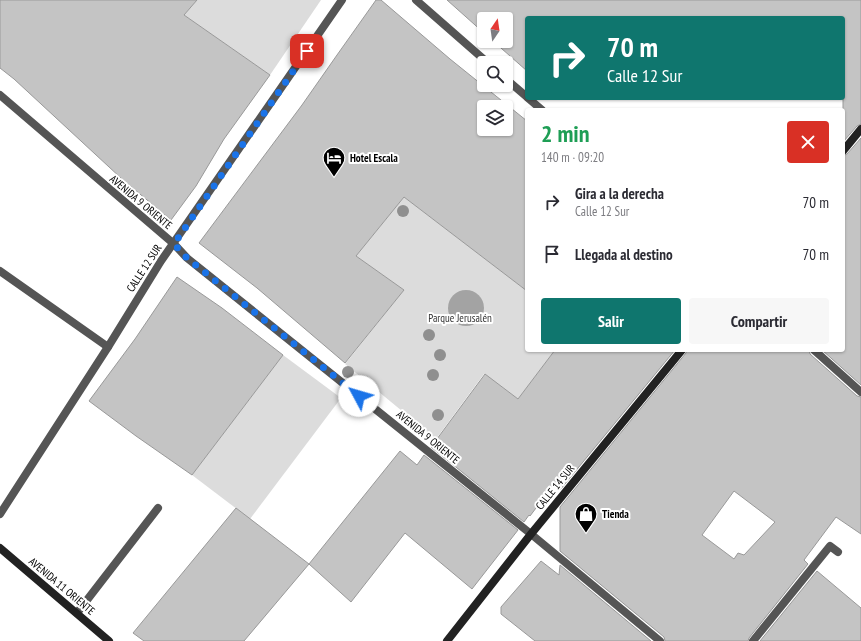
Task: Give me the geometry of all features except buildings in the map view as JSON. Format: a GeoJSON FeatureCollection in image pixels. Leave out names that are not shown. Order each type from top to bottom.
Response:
{"type":"FeatureCollection","features":[{"type":"Feature","properties":{"kind":"main road"},"geometry":{"type":"LineString","coordinates":[[845,149],[861,129]]}},
{"type":"Feature","properties":{"kind":"main road","name":"CALLE 14 SUR"},"geometry":{"type":"LineString","coordinates":[[447,641],[531,534],[680,352]]}},
{"type":"Feature","properties":{"kind":"main road","name":"AVENIDA 11 ORIENTE"},"geometry":{"type":"LineString","coordinates":[[0,548],[109,641]]}},
{"type":"Feature","properties":{"kind":"street","name":"CALLE 12 SUR"},"geometry":{"type":"LineString","coordinates":[[0,514],[108,347],[161,261],[342,0]]}},
{"type":"Feature","properties":{"kind":"street"},"geometry":{"type":"LineString","coordinates":[[416,0],[480,56]]}},
{"type":"Feature","properties":{"kind":"street"},"geometry":{"type":"LineString","coordinates":[[513,85],[525,95]]}},
{"type":"Feature","properties":{"kind":"street","name":"AVENIDA 9 ORIENTE"},"geometry":{"type":"LineString","coordinates":[[0,95],[193,262],[531,534],[660,641]]}},
{"type":"Feature","properties":{"kind":"street"},"geometry":{"type":"LineString","coordinates":[[530,100],[540,108]]}},
{"type":"Feature","properties":{"kind":"street"},"geometry":{"type":"LineString","coordinates":[[0,271],[108,347]]}},
{"type":"Feature","properties":{"kind":"street"},"geometry":{"type":"LineString","coordinates":[[816,352],[861,392]]}},
{"type":"Feature","properties":{"kind":"street"},"geometry":{"type":"LineString","coordinates":[[77,613],[158,508]]}},
{"type":"Feature","properties":{"kind":"street"},"geometry":{"type":"LineString","coordinates":[[753,641],[830,546],[838,552]]}},
{"type":"Feature","properties":{"kind":"green space"},"geometry":{"type":"Polygon","coordinates":[[[197,0],[321,0],[270,75],[184,15],[197,0]]]}},
{"type":"Feature","properties":{"kind":"green space","name":"Parque Jerusalén"},"geometry":{"type":"Polygon","coordinates":[[[404,197],[525,289],[525,352],[553,352],[518,399],[484,374],[436,439],[345,364],[404,290],[356,256],[404,197]]]}},
{"type":"Feature","properties":{"kind":"green space"},"geometry":{"type":"Polygon","coordinates":[[[283,355],[341,398],[250,519],[192,475],[283,355]]]}},
{"type":"Feature","properties":{"kind":"shaded area"},"geometry":{"type":"Polygon","coordinates":[[[470,290],[479,295],[483,301],[483,315],[479,321],[470,326],[462,326],[453,321],[449,315],[448,304],[453,295],[459,291],[470,290]]]}},
{"type":"Feature","properties":{"kind":"place","name":"Hotel Escala"},"geometry":{"type":"Point","coordinates":[334,178]}},
{"type":"Feature","properties":{"kind":"place","name":"Tienda"},"geometry":{"type":"Point","coordinates":[586,534]}},
{"type":"Feature","properties":{"kind":"route"},"geometry":{"type":"LineString","coordinates":[[307,51],[174,244],[187,258],[359,396]]}}]}
